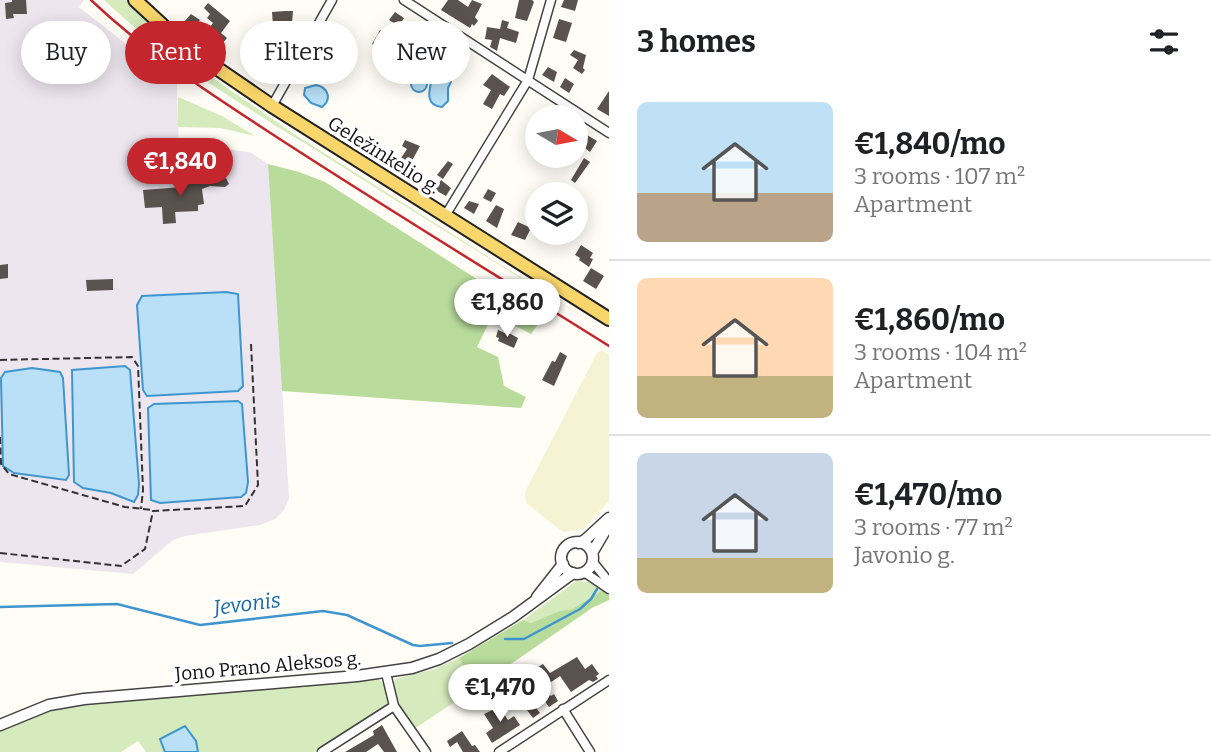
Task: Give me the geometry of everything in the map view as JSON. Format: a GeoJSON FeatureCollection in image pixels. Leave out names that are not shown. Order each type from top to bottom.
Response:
{"type":"FeatureCollection","features":[{"type":"Feature","properties":{"kind":"main road","name":"Geležinkelio g."},"geometry":{"type":"LineString","coordinates":[[135,0],[144,5],[186,47],[272,106],[609,319]]}},
{"type":"Feature","properties":{"kind":"street"},"geometry":{"type":"LineString","coordinates":[[272,106],[332,0]]}},
{"type":"Feature","properties":{"kind":"street"},"geometry":{"type":"LineString","coordinates":[[404,0],[609,132]]}},
{"type":"Feature","properties":{"kind":"street"},"geometry":{"type":"LineString","coordinates":[[445,216],[528,80],[551,0]]}},
{"type":"Feature","properties":{"kind":"street"},"geometry":{"type":"LineString","coordinates":[[590,308],[609,314]]}},
{"type":"Feature","properties":{"kind":"street"},"geometry":{"type":"LineString","coordinates":[[590,308],[609,326]]}},
{"type":"Feature","properties":{"kind":"street"},"geometry":{"type":"LineString","coordinates":[[609,517],[585,540],[570,544],[561,557],[563,564],[609,589]]}},
{"type":"Feature","properties":{"kind":"street"},"geometry":{"type":"LineString","coordinates":[[578,573],[592,557],[609,524]]}},
{"type":"Feature","properties":{"kind":"street"},"geometry":{"type":"LineString","coordinates":[[579,543],[587,546],[609,582]]}},
{"type":"Feature","properties":{"kind":"street","name":"Jono Prano Aleksos g."},"geometry":{"type":"LineString","coordinates":[[528,607],[563,564]]}},
{"type":"Feature","properties":{"kind":"street","name":"Jono Prano Aleksos g."},"geometry":{"type":"LineString","coordinates":[[0,725],[49,705],[84,699],[386,673],[412,668],[453,653],[578,573]]}},
{"type":"Feature","properties":{"kind":"street"},"geometry":{"type":"LineString","coordinates":[[386,673],[394,706],[426,752]]}},
{"type":"Feature","properties":{"kind":"street"},"geometry":{"type":"LineString","coordinates":[[499,752],[609,680]]}},
{"type":"Feature","properties":{"kind":"street"},"geometry":{"type":"LineString","coordinates":[[322,752],[394,706]]}},
{"type":"Feature","properties":{"kind":"street"},"geometry":{"type":"LineString","coordinates":[[563,709],[590,752]]}},
{"type":"Feature","properties":{"kind":"path"},"geometry":{"type":"LineString","coordinates":[[0,437],[1,464],[9,474],[125,507],[153,511],[245,506],[258,485],[251,344]]}},
{"type":"Feature","properties":{"kind":"path"},"geometry":{"type":"LineString","coordinates":[[0,360],[132,357],[138,366],[144,490],[141,509]]}},
{"type":"Feature","properties":{"kind":"path"},"geometry":{"type":"LineString","coordinates":[[0,553],[121,566],[145,549],[153,511]]}},
{"type":"Feature","properties":{"kind":"shaded area"},"geometry":{"type":"Polygon","coordinates":[[[0,0],[84,0],[79,7],[97,21],[21,21],[21,84],[111,84],[111,32],[125,43],[125,84],[177,84],[179,150],[216,148],[250,152],[268,164],[289,498],[284,510],[275,519],[260,525],[173,540],[133,574],[0,562],[0,0]]]}},
{"type":"Feature","properties":{"kind":"shaded area"},"geometry":{"type":"Polygon","coordinates":[[[603,351],[609,355],[609,501],[583,529],[563,532],[526,503],[525,492],[595,357],[598,352],[603,351]]]}},
{"type":"Feature","properties":{"kind":"green space"},"geometry":{"type":"Polygon","coordinates":[[[104,0],[125,0],[146,21],[127,21],[104,0]]]}},
{"type":"Feature","properties":{"kind":"green space"},"geometry":{"type":"Polygon","coordinates":[[[210,84],[222,84],[294,134],[596,325],[210,84]]]}},
{"type":"Feature","properties":{"kind":"green space"},"geometry":{"type":"Polygon","coordinates":[[[178,97],[222,116],[255,136],[220,128],[178,127],[178,97]]]}},
{"type":"Feature","properties":{"kind":"green space"},"geometry":{"type":"Polygon","coordinates":[[[268,164],[325,182],[541,320],[531,334],[493,314],[477,347],[498,357],[504,386],[526,397],[521,408],[282,391],[268,164]]]}},
{"type":"Feature","properties":{"kind":"green space"},"geometry":{"type":"Polygon","coordinates":[[[576,581],[588,582],[603,590],[572,609],[559,611],[531,623],[523,620],[576,581]]]}},
{"type":"Feature","properties":{"kind":"green space"},"geometry":{"type":"Polygon","coordinates":[[[603,590],[609,595],[609,600],[592,608],[476,688],[459,658],[523,620],[531,623],[559,611],[572,609],[603,590]]]}},
{"type":"Feature","properties":{"kind":"green space"},"geometry":{"type":"Polygon","coordinates":[[[459,658],[476,688],[414,729],[396,699],[395,679],[434,669],[459,658]]]}},
{"type":"Feature","properties":{"kind":"green space"},"geometry":{"type":"Polygon","coordinates":[[[376,678],[386,690],[387,705],[315,752],[198,752],[185,726],[160,738],[165,752],[146,752],[138,741],[121,752],[0,752],[0,730],[51,708],[376,678]]]}},
{"type":"Feature","properties":{"kind":"water"},"geometry":{"type":"Polygon","coordinates":[[[411,84],[427,84],[425,90],[419,92],[411,84]]]}},
{"type":"Feature","properties":{"kind":"water"},"geometry":{"type":"Polygon","coordinates":[[[431,84],[450,84],[448,101],[442,107],[436,106],[430,99],[431,84]]]}},
{"type":"Feature","properties":{"kind":"water"},"geometry":{"type":"Polygon","coordinates":[[[316,85],[327,93],[327,100],[322,107],[311,103],[304,95],[305,88],[316,85]]]}},
{"type":"Feature","properties":{"kind":"water"},"geometry":{"type":"Polygon","coordinates":[[[226,292],[238,294],[243,386],[238,391],[147,396],[143,390],[137,305],[142,296],[226,292]]]}},
{"type":"Feature","properties":{"kind":"water"},"geometry":{"type":"Polygon","coordinates":[[[125,366],[130,370],[139,484],[134,502],[111,493],[83,488],[74,482],[72,370],[125,366]]]}},
{"type":"Feature","properties":{"kind":"water"},"geometry":{"type":"Polygon","coordinates":[[[32,368],[60,372],[63,378],[69,475],[66,480],[14,473],[3,466],[1,378],[5,372],[32,368]]]}},
{"type":"Feature","properties":{"kind":"water"},"geometry":{"type":"Polygon","coordinates":[[[238,401],[242,404],[248,482],[246,493],[241,497],[160,503],[151,500],[148,408],[154,404],[238,401]]]}},
{"type":"Feature","properties":{"kind":"water"},"geometry":{"type":"Polygon","coordinates":[[[185,726],[196,741],[198,752],[165,752],[160,739],[185,726]]]}},
{"type":"Feature","properties":{"kind":"building"},"geometry":{"type":"Polygon","coordinates":[[[26,0],[27,14],[13,14],[14,18],[6,19],[5,3],[26,0]]]}},
{"type":"Feature","properties":{"kind":"building"},"geometry":{"type":"Polygon","coordinates":[[[448,0],[458,0],[468,7],[472,0],[482,4],[475,17],[478,21],[470,28],[470,21],[459,21],[441,10],[448,0]]]}},
{"type":"Feature","properties":{"kind":"building"},"geometry":{"type":"Polygon","coordinates":[[[519,0],[534,2],[527,21],[515,18],[519,0]]]}},
{"type":"Feature","properties":{"kind":"building"},"geometry":{"type":"Polygon","coordinates":[[[564,0],[578,0],[575,11],[561,7],[564,0]]]}},
{"type":"Feature","properties":{"kind":"building"},"geometry":{"type":"Polygon","coordinates":[[[208,3],[230,21],[226,26],[226,21],[211,21],[207,18],[210,14],[204,8],[208,3]]]}},
{"type":"Feature","properties":{"kind":"building"},"geometry":{"type":"Polygon","coordinates":[[[293,11],[292,21],[273,21],[272,12],[293,11]]]}},
{"type":"Feature","properties":{"kind":"building"},"geometry":{"type":"Polygon","coordinates":[[[395,12],[404,18],[402,21],[389,20],[395,12]]]}},
{"type":"Feature","properties":{"kind":"building"},"geometry":{"type":"Polygon","coordinates":[[[191,14],[200,20],[199,21],[185,21],[191,14]]]}},
{"type":"Feature","properties":{"kind":"building"},"geometry":{"type":"Polygon","coordinates":[[[559,19],[572,23],[566,42],[553,38],[559,19]]]}},
{"type":"Feature","properties":{"kind":"building"},"geometry":{"type":"Polygon","coordinates":[[[502,20],[509,22],[507,28],[519,32],[516,43],[500,38],[497,51],[490,47],[492,40],[485,39],[487,27],[500,29],[502,20]]]}},
{"type":"Feature","properties":{"kind":"building"},"geometry":{"type":"Polygon","coordinates":[[[574,50],[586,55],[583,68],[585,70],[582,74],[573,68],[578,60],[570,55],[574,50]]]}},
{"type":"Feature","properties":{"kind":"building"},"geometry":{"type":"Polygon","coordinates":[[[548,67],[557,72],[554,82],[542,75],[548,67]]]}},
{"type":"Feature","properties":{"kind":"building"},"geometry":{"type":"Polygon","coordinates":[[[492,74],[510,87],[504,96],[500,94],[492,109],[483,104],[491,90],[483,85],[492,74]]]}},
{"type":"Feature","properties":{"kind":"building"},"geometry":{"type":"Polygon","coordinates":[[[565,78],[574,84],[569,93],[560,87],[565,78]]]}},
{"type":"Feature","properties":{"kind":"building"},"geometry":{"type":"Polygon","coordinates":[[[609,91],[609,116],[597,109],[609,91]]]}},
{"type":"Feature","properties":{"kind":"building"},"geometry":{"type":"Polygon","coordinates":[[[588,136],[597,141],[590,152],[588,150],[588,136]]]}},
{"type":"Feature","properties":{"kind":"building"},"geometry":{"type":"Polygon","coordinates":[[[405,140],[420,146],[407,170],[397,164],[407,149],[402,146],[405,140]]]}},
{"type":"Feature","properties":{"kind":"building"},"geometry":{"type":"Polygon","coordinates":[[[448,161],[453,164],[443,179],[437,175],[448,161]]]}},
{"type":"Feature","properties":{"kind":"building"},"geometry":{"type":"Polygon","coordinates":[[[578,168],[586,168],[576,182],[571,180],[578,168]]]}},
{"type":"Feature","properties":{"kind":"building"},"geometry":{"type":"Polygon","coordinates":[[[213,178],[226,178],[229,184],[225,187],[210,186],[202,189],[204,204],[198,205],[198,211],[175,212],[176,223],[163,224],[162,207],[145,208],[143,190],[182,187],[183,181],[210,181],[213,178]]]}},
{"type":"Feature","properties":{"kind":"building"},"geometry":{"type":"Polygon","coordinates":[[[441,180],[451,188],[446,196],[435,190],[441,180]]]}},
{"type":"Feature","properties":{"kind":"building"},"geometry":{"type":"Polygon","coordinates":[[[488,189],[496,193],[491,202],[483,198],[488,189]]]}},
{"type":"Feature","properties":{"kind":"building"},"geometry":{"type":"Polygon","coordinates":[[[469,201],[479,204],[474,214],[464,208],[469,201]]]}},
{"type":"Feature","properties":{"kind":"building"},"geometry":{"type":"Polygon","coordinates":[[[496,205],[504,209],[497,228],[486,221],[496,205]]]}},
{"type":"Feature","properties":{"kind":"building"},"geometry":{"type":"Polygon","coordinates":[[[518,222],[525,225],[525,240],[511,235],[518,222]]]}},
{"type":"Feature","properties":{"kind":"building"},"geometry":{"type":"Polygon","coordinates":[[[581,245],[593,253],[589,267],[579,260],[575,255],[581,245]]]}},
{"type":"Feature","properties":{"kind":"building"},"geometry":{"type":"Polygon","coordinates":[[[8,264],[8,278],[0,279],[0,265],[8,264]]]}},
{"type":"Feature","properties":{"kind":"building"},"geometry":{"type":"Polygon","coordinates":[[[591,268],[604,276],[596,289],[583,281],[591,268]]]}},
{"type":"Feature","properties":{"kind":"building"},"geometry":{"type":"Polygon","coordinates":[[[113,279],[113,290],[87,291],[86,280],[113,279]]]}},
{"type":"Feature","properties":{"kind":"building"},"geometry":{"type":"Polygon","coordinates":[[[498,330],[518,338],[514,348],[498,341],[498,330]]]}},
{"type":"Feature","properties":{"kind":"building"},"geometry":{"type":"Polygon","coordinates":[[[560,352],[567,356],[554,386],[542,380],[560,352]]]}},
{"type":"Feature","properties":{"kind":"building"},"geometry":{"type":"Polygon","coordinates":[[[577,657],[585,669],[592,664],[599,674],[596,676],[598,679],[593,682],[589,680],[571,692],[560,676],[541,689],[536,681],[543,676],[538,667],[543,664],[550,673],[577,657]]]}},
{"type":"Feature","properties":{"kind":"building"},"geometry":{"type":"Polygon","coordinates":[[[548,693],[551,696],[554,694],[558,701],[549,707],[542,697],[548,693]]]}},
{"type":"Feature","properties":{"kind":"building"},"geometry":{"type":"Polygon","coordinates":[[[531,701],[540,713],[533,718],[524,706],[531,701]]]}},
{"type":"Feature","properties":{"kind":"building"},"geometry":{"type":"Polygon","coordinates":[[[499,707],[508,720],[514,716],[520,725],[492,743],[486,733],[493,728],[484,714],[499,707]]]}},
{"type":"Feature","properties":{"kind":"building"},"geometry":{"type":"Polygon","coordinates":[[[382,725],[397,752],[384,752],[378,744],[366,752],[345,752],[374,735],[373,731],[382,725]]]}},
{"type":"Feature","properties":{"kind":"building"},"geometry":{"type":"Polygon","coordinates":[[[462,731],[472,746],[475,745],[480,752],[463,752],[457,742],[450,747],[447,741],[462,731]]]}},
{"type":"Feature","properties":{"kind":"waterway","name":"Jevonis"},"geometry":{"type":"LineString","coordinates":[[505,639],[524,639],[580,609],[597,589]]}},
{"type":"Feature","properties":{"kind":"waterway","name":"Jevonis"},"geometry":{"type":"LineString","coordinates":[[0,607],[117,604],[200,625],[323,611],[347,615],[413,645],[452,643]]}},
{"type":"Feature","properties":{"kind":"railway"},"geometry":{"type":"LineString","coordinates":[[91,0],[162,59],[212,94],[368,196],[609,346]]}}]}
